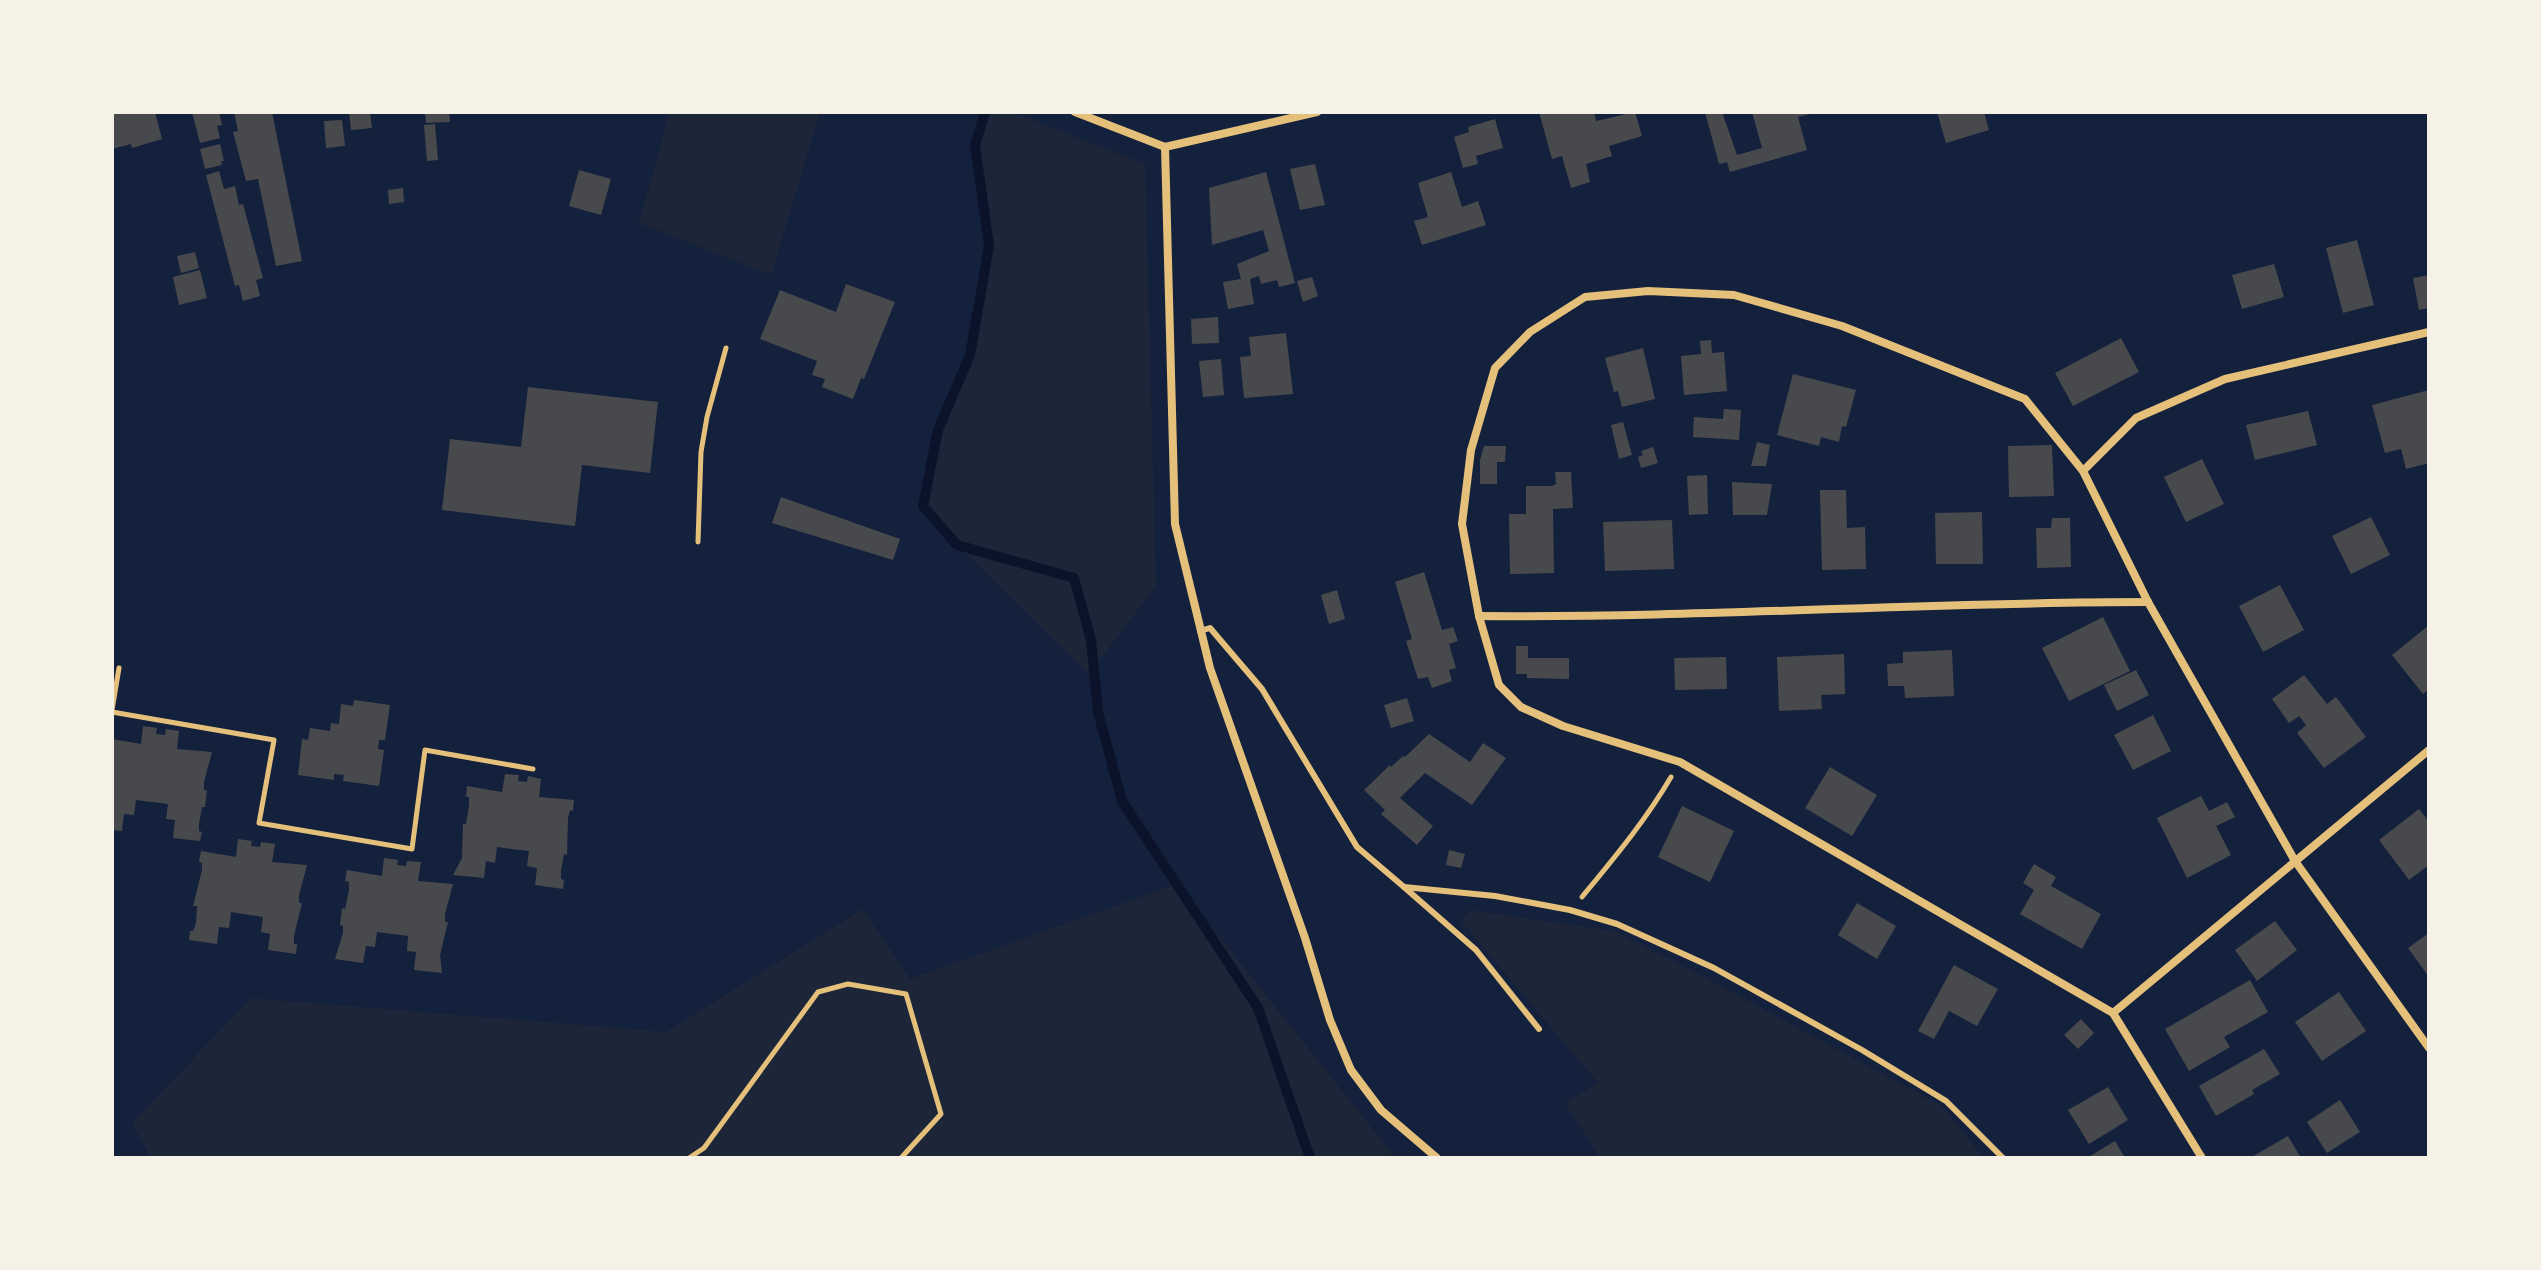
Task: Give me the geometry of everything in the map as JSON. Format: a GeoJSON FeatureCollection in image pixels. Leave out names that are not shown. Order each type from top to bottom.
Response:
{"type":"FeatureCollection","features":[{"type":"Feature","properties":{"kind":"street"},"geometry":{"type":"LineString","coordinates":[[1075,112],[1165,147],[1317,112]]}},
{"type":"Feature","properties":{"kind":"street"},"geometry":{"type":"LineString","coordinates":[[1165,147],[1175,524],[1200,631],[1330,1020],[1351,1070],[1381,1110],[1437,1158]]}},
{"type":"Feature","properties":{"kind":"street"},"geometry":{"type":"LineString","coordinates":[[2202,1158],[2113,1013],[1680,762],[1563,726],[1521,707],[1499,685],[1479,616],[1462,524],[1471,450],[1495,368],[1530,332],[1585,297],[1648,291],[1734,295],[1842,326],[2025,399],[2083,471],[2148,602],[2295,861],[2429,1048]]}},
{"type":"Feature","properties":{"kind":"street"},"geometry":{"type":"LineString","coordinates":[[2083,471],[2136,418],[2225,379],[2429,332]]}},
{"type":"Feature","properties":{"kind":"street"},"geometry":{"type":"LineString","coordinates":[[1479,616],[1568,617],[1998,602],[2148,602]]}},
{"type":"Feature","properties":{"kind":"street"},"geometry":{"type":"LineString","coordinates":[[2113,1013],[2429,750]]}},
{"type":"Feature","properties":{"kind":"lane"},"geometry":{"type":"LineString","coordinates":[[1200,631],[1210,628],[1262,689],[1357,847],[1476,950],[1539,1029]]}},
{"type":"Feature","properties":{"kind":"lane"},"geometry":{"type":"LineString","coordinates":[[1404,887],[1495,896],[1570,910],[1617,924],[1714,968],[1862,1050],[1946,1101],[2003,1158]]}},
{"type":"Feature","properties":{"kind":"path"},"geometry":{"type":"LineString","coordinates":[[698,542],[701,452],[726,348]]}},
{"type":"Feature","properties":{"kind":"path"},"geometry":{"type":"LineString","coordinates":[[119,668],[112,711],[274,740],[259,823],[412,849],[425,750],[533,769]]}},
{"type":"Feature","properties":{"kind":"path"},"geometry":{"type":"LineString","coordinates":[[1570,910],[1653,807],[1680,762]]}},
{"type":"Feature","properties":{"kind":"path"},"geometry":{"type":"LineString","coordinates":[[689,1158],[704,1148],[818,992],[848,984],[906,994],[941,1114],[901,1158]]}},
{"type":"Feature","properties":{"kind":"shaded area"},"geometry":{"type":"Polygon","coordinates":[[[670,112],[820,112],[771,275],[639,223],[670,112]]]}},
{"type":"Feature","properties":{"kind":"shaded area"},"geometry":{"type":"Polygon","coordinates":[[[991,112],[1012,112],[1145,164],[1156,586],[1089,674],[957,545],[923,506],[938,430],[971,355],[989,246],[975,145],[991,112]]]}},
{"type":"Feature","properties":{"kind":"shaded area"},"geometry":{"type":"Polygon","coordinates":[[[1177,884],[1396,1158],[151,1158],[132,1123],[251,998],[666,1032],[863,909],[910,979],[1177,884]]]}},
{"type":"Feature","properties":{"kind":"shaded area"},"geometry":{"type":"Polygon","coordinates":[[[1470,910],[1614,931],[1943,1107],[1984,1158],[1600,1158],[1565,1103],[1598,1083],[1461,921],[1470,910]]]}},
{"type":"Feature","properties":{"kind":"building"},"geometry":{"type":"Polygon","coordinates":[[[112,112],[155,112],[162,139],[132,148],[131,144],[112,149],[112,112]]]}},
{"type":"Feature","properties":{"kind":"building"},"geometry":{"type":"Polygon","coordinates":[[[192,112],[219,112],[222,125],[217,126],[220,138],[200,143],[192,112]]]}},
{"type":"Feature","properties":{"kind":"building"},"geometry":{"type":"Polygon","coordinates":[[[234,112],[272,112],[302,261],[276,266],[258,179],[246,181],[233,132],[238,131],[234,112]]]}},
{"type":"Feature","properties":{"kind":"building"},"geometry":{"type":"Polygon","coordinates":[[[349,112],[370,113],[372,128],[351,130],[349,112]]]}},
{"type":"Feature","properties":{"kind":"building"},"geometry":{"type":"Polygon","coordinates":[[[425,112],[449,112],[450,122],[426,123],[425,112]]]}},
{"type":"Feature","properties":{"kind":"building"},"geometry":{"type":"Polygon","coordinates":[[[1539,112],[1594,112],[1596,121],[1635,112],[1642,136],[1609,146],[1612,156],[1586,164],[1590,182],[1571,188],[1562,156],[1552,159],[1539,112]]]}},
{"type":"Feature","properties":{"kind":"building"},"geometry":{"type":"Polygon","coordinates":[[[1705,112],[1722,112],[1737,155],[1762,148],[1752,112],[1814,113],[1798,117],[1807,150],[1730,172],[1727,162],[1719,164],[1705,112]]]}},
{"type":"Feature","properties":{"kind":"building"},"geometry":{"type":"Polygon","coordinates":[[[1937,112],[1984,112],[1989,130],[1946,143],[1937,112]]]}},
{"type":"Feature","properties":{"kind":"building"},"geometry":{"type":"Polygon","coordinates":[[[1495,119],[1503,148],[1476,156],[1478,164],[1463,168],[1454,137],[1469,132],[1468,127],[1495,119]]]}},
{"type":"Feature","properties":{"kind":"building"},"geometry":{"type":"Polygon","coordinates":[[[342,120],[345,146],[326,148],[324,121],[342,120]]]}},
{"type":"Feature","properties":{"kind":"building"},"geometry":{"type":"Polygon","coordinates":[[[435,124],[438,160],[427,161],[424,125],[435,124]]]}},
{"type":"Feature","properties":{"kind":"building"},"geometry":{"type":"Polygon","coordinates":[[[220,144],[222,165],[205,169],[200,149],[220,144]]]}},
{"type":"Feature","properties":{"kind":"building"},"geometry":{"type":"Polygon","coordinates":[[[1315,164],[1325,205],[1300,210],[1290,169],[1315,164]]]}},
{"type":"Feature","properties":{"kind":"building"},"geometry":{"type":"Polygon","coordinates":[[[579,170],[611,179],[601,215],[569,206],[579,170]]]}},
{"type":"Feature","properties":{"kind":"building"},"geometry":{"type":"Polygon","coordinates":[[[219,171],[224,189],[235,186],[239,205],[243,204],[263,278],[256,280],[260,296],[243,301],[239,285],[235,286],[206,175],[219,171]]]}},
{"type":"Feature","properties":{"kind":"building"},"geometry":{"type":"Polygon","coordinates":[[[1266,172],[1295,283],[1279,287],[1277,280],[1261,284],[1259,276],[1250,279],[1254,304],[1228,309],[1223,282],[1241,279],[1237,264],[1269,251],[1263,230],[1212,245],[1209,188],[1266,172]]]}},
{"type":"Feature","properties":{"kind":"building"},"geometry":{"type":"Polygon","coordinates":[[[1451,172],[1462,207],[1478,201],[1486,225],[1422,245],[1414,221],[1428,217],[1418,183],[1451,172]]]}},
{"type":"Feature","properties":{"kind":"building"},"geometry":{"type":"Polygon","coordinates":[[[403,188],[404,202],[389,204],[388,190],[403,188]]]}},
{"type":"Feature","properties":{"kind":"building"},"geometry":{"type":"Polygon","coordinates":[[[2357,240],[2374,305],[2343,313],[2326,248],[2357,240]]]}},
{"type":"Feature","properties":{"kind":"building"},"geometry":{"type":"Polygon","coordinates":[[[195,252],[199,268],[181,273],[177,256],[195,252]]]}},
{"type":"Feature","properties":{"kind":"building"},"geometry":{"type":"Polygon","coordinates":[[[2274,264],[2284,297],[2242,309],[2232,275],[2274,264]]]}},
{"type":"Feature","properties":{"kind":"building"},"geometry":{"type":"Polygon","coordinates":[[[200,270],[207,298],[179,305],[173,277],[200,270]]]}},
{"type":"Feature","properties":{"kind":"building"},"geometry":{"type":"Polygon","coordinates":[[[2429,275],[2429,308],[2419,310],[2413,278],[2429,275]]]}},
{"type":"Feature","properties":{"kind":"building"},"geometry":{"type":"Polygon","coordinates":[[[1312,277],[1318,296],[1303,302],[1297,281],[1312,277]]]}},
{"type":"Feature","properties":{"kind":"building"},"geometry":{"type":"Polygon","coordinates":[[[846,284],[895,302],[853,399],[822,387],[825,379],[812,375],[817,361],[760,339],[780,290],[836,312],[846,284]]]}},
{"type":"Feature","properties":{"kind":"building"},"geometry":{"type":"Polygon","coordinates":[[[1218,317],[1219,343],[1192,344],[1191,319],[1218,317]]]}},
{"type":"Feature","properties":{"kind":"building"},"geometry":{"type":"Polygon","coordinates":[[[1286,333],[1293,394],[1244,398],[1240,357],[1251,356],[1249,337],[1286,333]]]}},
{"type":"Feature","properties":{"kind":"building"},"geometry":{"type":"Polygon","coordinates":[[[2121,338],[2139,372],[2073,406],[2055,373],[2121,338]]]}},
{"type":"Feature","properties":{"kind":"building"},"geometry":{"type":"Polygon","coordinates":[[[1711,340],[1712,353],[1724,352],[1727,391],[1684,395],[1681,356],[1701,354],[1700,341],[1711,340]]]}},
{"type":"Feature","properties":{"kind":"building"},"geometry":{"type":"Polygon","coordinates":[[[1643,348],[1655,399],[1622,407],[1618,391],[1614,392],[1605,358],[1643,348]]]}},
{"type":"Feature","properties":{"kind":"building"},"geometry":{"type":"Polygon","coordinates":[[[1221,359],[1224,395],[1203,397],[1199,361],[1221,359]]]}},
{"type":"Feature","properties":{"kind":"building"},"geometry":{"type":"Polygon","coordinates":[[[1793,374],[1856,390],[1839,442],[1821,437],[1819,446],[1777,435],[1793,374]]]}},
{"type":"Feature","properties":{"kind":"building"},"geometry":{"type":"Polygon","coordinates":[[[528,387],[658,402],[650,473],[582,465],[575,526],[442,510],[450,439],[521,447],[528,387]]]}},
{"type":"Feature","properties":{"kind":"building"},"geometry":{"type":"Polygon","coordinates":[[[2429,390],[2429,463],[2406,469],[2401,449],[2385,453],[2372,405],[2429,390]]]}},
{"type":"Feature","properties":{"kind":"building"},"geometry":{"type":"Polygon","coordinates":[[[1724,409],[1741,410],[1739,440],[1693,437],[1694,417],[1723,419],[1724,409]]]}},
{"type":"Feature","properties":{"kind":"building"},"geometry":{"type":"Polygon","coordinates":[[[2308,411],[2317,445],[2255,460],[2246,425],[2308,411]]]}},
{"type":"Feature","properties":{"kind":"building"},"geometry":{"type":"Polygon","coordinates":[[[1623,422],[1632,455],[1619,459],[1611,425],[1623,422]]]}},
{"type":"Feature","properties":{"kind":"building"},"geometry":{"type":"Polygon","coordinates":[[[1757,442],[1770,445],[1766,466],[1751,466],[1757,442]]]}},
{"type":"Feature","properties":{"kind":"building"},"geometry":{"type":"Polygon","coordinates":[[[2052,445],[2054,496],[2009,497],[2008,446],[2052,445]]]}},
{"type":"Feature","properties":{"kind":"building"},"geometry":{"type":"Polygon","coordinates":[[[1484,446],[1506,446],[1505,462],[1497,462],[1497,484],[1480,484],[1480,460],[1484,446]]]}},
{"type":"Feature","properties":{"kind":"building"},"geometry":{"type":"Polygon","coordinates":[[[1653,447],[1658,463],[1641,468],[1638,457],[1643,455],[1641,451],[1653,447]]]}},
{"type":"Feature","properties":{"kind":"building"},"geometry":{"type":"Polygon","coordinates":[[[2202,459],[2224,504],[2186,522],[2164,477],[2202,459]]]}},
{"type":"Feature","properties":{"kind":"building"},"geometry":{"type":"Polygon","coordinates":[[[1555,472],[1571,472],[1573,508],[1553,509],[1554,573],[1510,574],[1509,514],[1526,514],[1526,486],[1552,486],[1556,484],[1555,472]]]}},
{"type":"Feature","properties":{"kind":"building"},"geometry":{"type":"Polygon","coordinates":[[[1707,475],[1708,514],[1689,515],[1687,476],[1707,475]]]}},
{"type":"Feature","properties":{"kind":"building"},"geometry":{"type":"Polygon","coordinates":[[[1732,482],[1772,484],[1767,515],[1733,515],[1732,482]]]}},
{"type":"Feature","properties":{"kind":"building"},"geometry":{"type":"Polygon","coordinates":[[[1820,490],[1846,490],[1847,528],[1865,527],[1866,569],[1822,570],[1820,490]]]}},
{"type":"Feature","properties":{"kind":"building"},"geometry":{"type":"Polygon","coordinates":[[[781,497],[900,539],[893,560],[772,523],[781,497]]]}},
{"type":"Feature","properties":{"kind":"building"},"geometry":{"type":"Polygon","coordinates":[[[1982,512],[1983,564],[1936,564],[1935,513],[1982,512]]]}},
{"type":"Feature","properties":{"kind":"building"},"geometry":{"type":"Polygon","coordinates":[[[2371,517],[2390,555],[2351,574],[2332,536],[2371,517]]]}},
{"type":"Feature","properties":{"kind":"building"},"geometry":{"type":"Polygon","coordinates":[[[2052,518],[2070,518],[2071,567],[2037,568],[2036,528],[2051,528],[2052,518]]]}},
{"type":"Feature","properties":{"kind":"building"},"geometry":{"type":"Polygon","coordinates":[[[1672,520],[1674,569],[1605,571],[1603,522],[1672,520]]]}},
{"type":"Feature","properties":{"kind":"building"},"geometry":{"type":"Polygon","coordinates":[[[1424,572],[1442,630],[1453,627],[1458,641],[1449,644],[1456,668],[1449,670],[1452,681],[1432,688],[1428,677],[1418,679],[1406,641],[1412,639],[1395,582],[1424,572]]]}},
{"type":"Feature","properties":{"kind":"building"},"geometry":{"type":"Polygon","coordinates":[[[2280,585],[2304,630],[2263,652],[2239,606],[2280,585]]]}},
{"type":"Feature","properties":{"kind":"building"},"geometry":{"type":"Polygon","coordinates":[[[1337,590],[1345,619],[1329,624],[1321,595],[1337,590]]]}},
{"type":"Feature","properties":{"kind":"building"},"geometry":{"type":"Polygon","coordinates":[[[2103,617],[2130,671],[2069,701],[2042,648],[2103,617]]]}},
{"type":"Feature","properties":{"kind":"building"},"geometry":{"type":"Polygon","coordinates":[[[2428,626],[2429,689],[2423,694],[2392,655],[2428,626]]]}},
{"type":"Feature","properties":{"kind":"building"},"geometry":{"type":"Polygon","coordinates":[[[1516,646],[1528,646],[1528,658],[1569,658],[1569,679],[1527,678],[1527,674],[1516,674],[1516,646]]]}},
{"type":"Feature","properties":{"kind":"building"},"geometry":{"type":"Polygon","coordinates":[[[1952,650],[1954,696],[1905,698],[1904,686],[1888,686],[1887,664],[1903,663],[1903,652],[1952,650]]]}},
{"type":"Feature","properties":{"kind":"building"},"geometry":{"type":"Polygon","coordinates":[[[1844,654],[1845,694],[1821,695],[1822,709],[1779,711],[1777,657],[1844,654]]]}},
{"type":"Feature","properties":{"kind":"building"},"geometry":{"type":"Polygon","coordinates":[[[1726,657],[1727,689],[1675,690],[1674,658],[1726,657]]]}},
{"type":"Feature","properties":{"kind":"building"},"geometry":{"type":"Polygon","coordinates":[[[2136,670],[2149,695],[2117,711],[2104,685],[2136,670]]]}},
{"type":"Feature","properties":{"kind":"building"},"geometry":{"type":"Polygon","coordinates":[[[2304,675],[2327,704],[2336,697],[2366,737],[2324,768],[2297,733],[2306,725],[2299,716],[2289,723],[2272,699],[2304,675]]]}},
{"type":"Feature","properties":{"kind":"building"},"geometry":{"type":"Polygon","coordinates":[[[1407,698],[1414,721],[1391,728],[1384,705],[1407,698]]]}},
{"type":"Feature","properties":{"kind":"building"},"geometry":{"type":"Polygon","coordinates":[[[354,700],[390,705],[385,740],[379,740],[378,749],[384,750],[379,786],[343,781],[344,775],[334,774],[334,780],[298,775],[302,739],[308,740],[310,728],[330,731],[331,723],[339,724],[341,704],[353,706],[354,700]]]}},
{"type":"Feature","properties":{"kind":"building"},"geometry":{"type":"Polygon","coordinates":[[[2153,715],[2171,751],[2133,770],[2114,735],[2153,715]]]}},
{"type":"Feature","properties":{"kind":"building"},"geometry":{"type":"Polygon","coordinates":[[[143,726],[157,728],[156,734],[165,735],[166,729],[179,731],[177,749],[212,752],[204,782],[204,790],[207,790],[199,824],[199,831],[202,832],[200,841],[173,838],[175,820],[166,819],[168,804],[136,800],[134,815],[124,814],[122,831],[112,830],[112,739],[141,744],[143,726]]]}},
{"type":"Feature","properties":{"kind":"building"},"geometry":{"type":"Polygon","coordinates":[[[1429,734],[1470,762],[1483,743],[1506,758],[1472,805],[1425,773],[1400,798],[1433,826],[1417,845],[1381,814],[1385,810],[1364,790],[1429,734]]]}},
{"type":"Feature","properties":{"kind":"building"},"geometry":{"type":"Polygon","coordinates":[[[1830,767],[1877,795],[1852,836],[1805,808],[1830,767]]]}},
{"type":"Feature","properties":{"kind":"building"},"geometry":{"type":"Polygon","coordinates":[[[505,774],[519,775],[518,781],[527,782],[528,776],[541,779],[539,797],[574,800],[573,811],[570,810],[568,818],[567,855],[564,854],[561,871],[563,889],[535,885],[537,868],[527,866],[529,851],[497,847],[495,863],[486,861],[484,878],[453,875],[462,858],[463,824],[466,824],[469,805],[467,786],[502,792],[505,774]]]}},
{"type":"Feature","properties":{"kind":"building"},"geometry":{"type":"Polygon","coordinates":[[[2201,796],[2209,811],[2227,802],[2235,817],[2216,826],[2231,855],[2187,878],[2157,818],[2201,796]]]}},
{"type":"Feature","properties":{"kind":"building"},"geometry":{"type":"Polygon","coordinates":[[[1682,806],[1734,831],[1710,882],[1658,857],[1682,806]]]}},
{"type":"Feature","properties":{"kind":"building"},"geometry":{"type":"Polygon","coordinates":[[[2419,809],[2429,822],[2429,865],[2409,880],[2379,840],[2419,809]]]}},
{"type":"Feature","properties":{"kind":"building"},"geometry":{"type":"Polygon","coordinates":[[[238,839],[252,841],[251,846],[260,847],[261,842],[275,844],[272,862],[307,865],[299,895],[299,903],[302,903],[294,936],[296,954],[268,950],[270,934],[261,932],[263,917],[231,912],[229,928],[219,927],[217,944],[189,940],[190,931],[196,923],[197,906],[193,906],[202,870],[202,863],[199,862],[201,851],[236,857],[238,839]]]}},
{"type":"Feature","properties":{"kind":"building"},"geometry":{"type":"Polygon","coordinates":[[[1449,850],[1465,854],[1461,868],[1446,865],[1449,850]]]}},
{"type":"Feature","properties":{"kind":"building"},"geometry":{"type":"Polygon","coordinates":[[[384,858],[398,860],[397,865],[406,866],[407,861],[421,862],[418,881],[453,884],[445,914],[445,922],[448,922],[440,955],[442,973],[414,970],[416,952],[407,951],[408,936],[377,932],[375,947],[366,946],[363,963],[335,959],[343,933],[343,926],[340,925],[342,908],[345,909],[349,890],[349,882],[345,881],[347,870],[382,876],[384,858]]]}},
{"type":"Feature","properties":{"kind":"building"},"geometry":{"type":"Polygon","coordinates":[[[2034,864],[2056,877],[2051,886],[2101,914],[2082,949],[2020,914],[2034,890],[2023,883],[2034,864]]]}},
{"type":"Feature","properties":{"kind":"building"},"geometry":{"type":"Polygon","coordinates":[[[1857,903],[1896,926],[1877,959],[1838,935],[1857,903]]]}},
{"type":"Feature","properties":{"kind":"building"},"geometry":{"type":"Polygon","coordinates":[[[2275,921],[2297,950],[2257,981],[2235,950],[2275,921]]]}},
{"type":"Feature","properties":{"kind":"building"},"geometry":{"type":"Polygon","coordinates":[[[2429,933],[2429,977],[2408,948],[2429,933]]]}},
{"type":"Feature","properties":{"kind":"building"},"geometry":{"type":"Polygon","coordinates":[[[1954,965],[1998,989],[1977,1026],[1949,1011],[1934,1039],[1918,1031],[1954,965]]]}},
{"type":"Feature","properties":{"kind":"building"},"geometry":{"type":"Polygon","coordinates":[[[2250,980],[2268,1012],[2224,1037],[2230,1047],[2189,1071],[2165,1029],[2250,980]]]}},
{"type":"Feature","properties":{"kind":"building"},"geometry":{"type":"Polygon","coordinates":[[[2339,992],[2366,1031],[2322,1061],[2295,1022],[2339,992]]]}},
{"type":"Feature","properties":{"kind":"building"},"geometry":{"type":"Polygon","coordinates":[[[2081,1019],[2094,1033],[2078,1049],[2064,1035],[2081,1019]]]}},
{"type":"Feature","properties":{"kind":"building"},"geometry":{"type":"Polygon","coordinates":[[[2264,1049],[2280,1074],[2252,1090],[2254,1094],[2216,1116],[2199,1086],[2264,1049]]]}},
{"type":"Feature","properties":{"kind":"building"},"geometry":{"type":"Polygon","coordinates":[[[2108,1087],[2128,1120],[2089,1144],[2068,1110],[2108,1087]]]}},
{"type":"Feature","properties":{"kind":"building"},"geometry":{"type":"Polygon","coordinates":[[[2340,1100],[2360,1132],[2327,1153],[2307,1122],[2340,1100]]]}},
{"type":"Feature","properties":{"kind":"building"},"geometry":{"type":"Polygon","coordinates":[[[2288,1136],[2301,1158],[2250,1158],[2288,1136]]]}},
{"type":"Feature","properties":{"kind":"building"},"geometry":{"type":"Polygon","coordinates":[[[2115,1141],[2125,1158],[2087,1158],[2115,1141]]]}},
{"type":"Feature","properties":{"kind":"waterway"},"geometry":{"type":"LineString","coordinates":[[985,112],[975,145],[989,246],[970,355],[938,430],[923,506],[957,545],[1074,578],[1091,640],[1098,712],[1122,801],[1258,1008],[1310,1158]]}}]}
